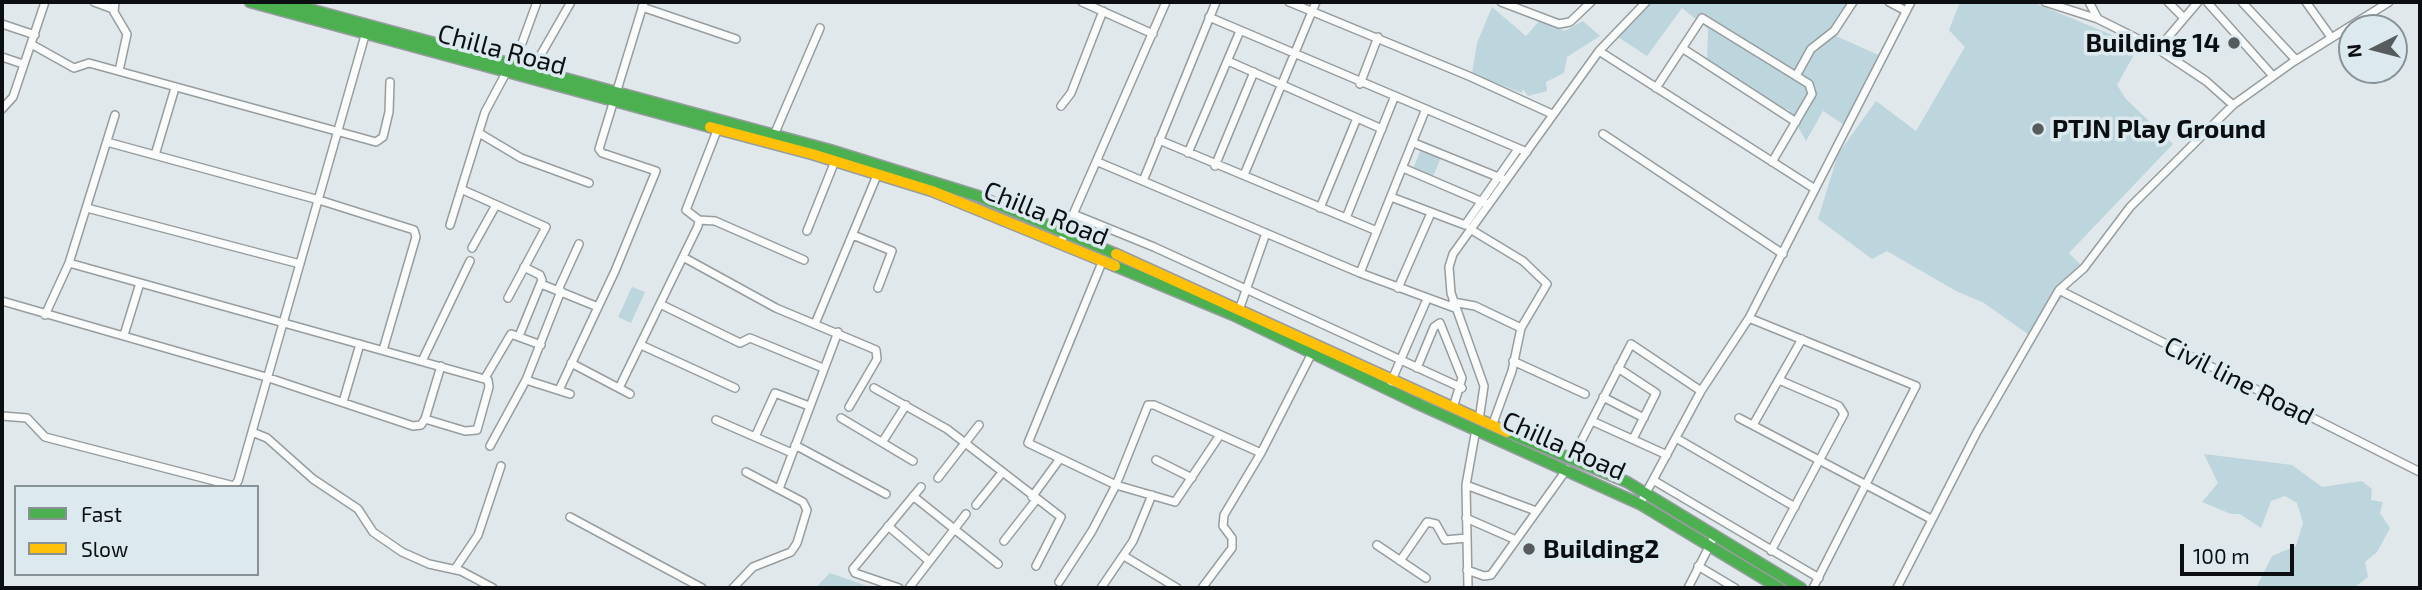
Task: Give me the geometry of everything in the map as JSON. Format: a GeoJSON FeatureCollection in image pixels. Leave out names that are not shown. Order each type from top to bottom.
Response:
{"type":"FeatureCollection","features":[{"type":"Feature","properties":{"kind":"main road","name":"Chilla Road"},"geometry":{"type":"LineString","coordinates":[[250,2],[280,4],[504,73],[615,98],[717,131],[835,162],[864,164],[878,173],[1063,237],[1103,260],[1238,312],[1292,338],[1312,353],[1390,384],[1570,464],[1779,588]]}},
{"type":"Feature","properties":{"kind":"main road"},"geometry":{"type":"LineString","coordinates":[[367,29],[532,70],[615,98],[721,120],[978,196],[1063,237],[1238,312]]}},
{"type":"Feature","properties":{"kind":"main road"},"geometry":{"type":"LineString","coordinates":[[1292,338],[1390,384],[1453,408],[1478,425],[1492,426],[1570,464],[1647,492],[1801,588]]}},
{"type":"Feature","properties":{"kind":"street"},"geometry":{"type":"LineString","coordinates":[[2,109],[13,97],[45,2]]}},
{"type":"Feature","properties":{"kind":"street"},"geometry":{"type":"LineString","coordinates":[[94,2],[114,5],[127,34],[120,71]]}},
{"type":"Feature","properties":{"kind":"street"},"geometry":{"type":"LineString","coordinates":[[450,226],[480,133],[537,2]]}},
{"type":"Feature","properties":{"kind":"street"},"geometry":{"type":"LineString","coordinates":[[532,70],[571,2]]}},
{"type":"Feature","properties":{"kind":"street"},"geometry":{"type":"LineString","coordinates":[[1082,2],[1153,34]]}},
{"type":"Feature","properties":{"kind":"street"},"geometry":{"type":"LineString","coordinates":[[1063,237],[1166,2]]}},
{"type":"Feature","properties":{"kind":"street"},"geometry":{"type":"LineString","coordinates":[[1143,181],[1216,2]]}},
{"type":"Feature","properties":{"kind":"street"},"geometry":{"type":"LineString","coordinates":[[1289,2],[1378,37],[1552,114]]}},
{"type":"Feature","properties":{"kind":"street"},"geometry":{"type":"LineString","coordinates":[[1244,175],[1316,2]]}},
{"type":"Feature","properties":{"kind":"street"},"geometry":{"type":"LineString","coordinates":[[1501,2],[1559,24],[1570,22],[1591,2]]}},
{"type":"Feature","properties":{"kind":"street"},"geometry":{"type":"LineString","coordinates":[[1468,588],[1466,485],[1484,386],[1454,305],[1449,267],[1453,254],[1486,203],[1527,152],[1552,114],[1600,51],[1646,2]]}},
{"type":"Feature","properties":{"kind":"street"},"geometry":{"type":"LineString","coordinates":[[1796,76],[1811,50],[1833,31],[1853,2]]}},
{"type":"Feature","properties":{"kind":"street"},"geometry":{"type":"LineString","coordinates":[[1889,2],[1906,11]]}},
{"type":"Feature","properties":{"kind":"street"},"geometry":{"type":"LineString","coordinates":[[1640,504],[1701,391],[1749,318],[1911,2]]}},
{"type":"Feature","properties":{"kind":"street"},"geometry":{"type":"LineString","coordinates":[[2045,2],[2098,19],[2158,49],[2206,81],[2233,105]]}},
{"type":"Feature","properties":{"kind":"street"},"geometry":{"type":"LineString","coordinates":[[2089,2],[2098,19]]}},
{"type":"Feature","properties":{"kind":"street"},"geometry":{"type":"LineString","coordinates":[[2168,2],[2182,16]]}},
{"type":"Feature","properties":{"kind":"street"},"geometry":{"type":"LineString","coordinates":[[2158,49],[2182,16],[2198,2]]}},
{"type":"Feature","properties":{"kind":"street"},"geometry":{"type":"LineString","coordinates":[[2207,2],[2273,76]]}},
{"type":"Feature","properties":{"kind":"street"},"geometry":{"type":"LineString","coordinates":[[2242,2],[2296,60]]}},
{"type":"Feature","properties":{"kind":"street"},"geometry":{"type":"LineString","coordinates":[[2306,2],[2331,37]]}},
{"type":"Feature","properties":{"kind":"street"},"geometry":{"type":"LineString","coordinates":[[1897,588],[1931,519],[2049,302],[2059,290],[2084,268],[2130,207],[2233,105],[2296,60],[2387,2]]}},
{"type":"Feature","properties":{"kind":"street"},"geometry":{"type":"LineString","coordinates":[[559,390],[656,171],[600,152],[643,4],[736,39]]}},
{"type":"Feature","properties":{"kind":"street"},"geometry":{"type":"LineString","coordinates":[[1061,106],[1071,93],[1103,11]]}},
{"type":"Feature","properties":{"kind":"street"},"geometry":{"type":"LineString","coordinates":[[1209,17],[1394,98],[1527,152]]}},
{"type":"Feature","properties":{"kind":"street"},"geometry":{"type":"LineString","coordinates":[[1657,88],[1700,20],[1705,18],[1809,84],[1812,91],[1772,162]]}},
{"type":"Feature","properties":{"kind":"street"},"geometry":{"type":"LineString","coordinates":[[2,24],[35,35]]}},
{"type":"Feature","properties":{"kind":"street"},"geometry":{"type":"LineString","coordinates":[[774,135],[820,28]]}},
{"type":"Feature","properties":{"kind":"street"},"geometry":{"type":"LineString","coordinates":[[235,485],[367,29]]}},
{"type":"Feature","properties":{"kind":"street"},"geometry":{"type":"LineString","coordinates":[[1188,153],[1240,31]]}},
{"type":"Feature","properties":{"kind":"street"},"geometry":{"type":"LineString","coordinates":[[1360,83],[1378,37]]}},
{"type":"Feature","properties":{"kind":"street"},"geometry":{"type":"LineString","coordinates":[[31,44],[74,68],[81,67],[86,62],[371,141],[379,140],[389,112],[390,82]]}},
{"type":"Feature","properties":{"kind":"street"},"geometry":{"type":"LineString","coordinates":[[1682,48],[1796,121]]}},
{"type":"Feature","properties":{"kind":"street"},"geometry":{"type":"LineString","coordinates":[[1600,51],[1815,189]]}},
{"type":"Feature","properties":{"kind":"street"},"geometry":{"type":"LineString","coordinates":[[2,57],[23,64]]}},
{"type":"Feature","properties":{"kind":"street"},"geometry":{"type":"LineString","coordinates":[[1228,61],[1382,128]]}},
{"type":"Feature","properties":{"kind":"street"},"geometry":{"type":"LineString","coordinates":[[1215,166],[1254,72]]}},
{"type":"Feature","properties":{"kind":"street"},"geometry":{"type":"LineString","coordinates":[[155,155],[175,88]]}},
{"type":"Feature","properties":{"kind":"street"},"geometry":{"type":"LineString","coordinates":[[1346,218],[1394,98]]}},
{"type":"Feature","properties":{"kind":"street"},"geometry":{"type":"LineString","coordinates":[[1360,273],[1425,111]]}},
{"type":"Feature","properties":{"kind":"street"},"geometry":{"type":"LineString","coordinates":[[45,315],[69,263],[115,115]]}},
{"type":"Feature","properties":{"kind":"street"},"geometry":{"type":"LineString","coordinates":[[1320,208],[1357,118]]}},
{"type":"Feature","properties":{"kind":"street"},"geometry":{"type":"LineString","coordinates":[[721,120],[686,210],[699,220],[715,221],[804,260]]}},
{"type":"Feature","properties":{"kind":"street"},"geometry":{"type":"LineString","coordinates":[[480,133],[521,158],[589,183]]}},
{"type":"Feature","properties":{"kind":"street"},"geometry":{"type":"LineString","coordinates":[[1603,134],[1783,254]]}},
{"type":"Feature","properties":{"kind":"street"},"geometry":{"type":"LineString","coordinates":[[1159,140],[1215,166],[1244,175],[1377,232]]}},
{"type":"Feature","properties":{"kind":"street"},"geometry":{"type":"LineString","coordinates":[[107,142],[410,227],[416,233],[383,350]]}},
{"type":"Feature","properties":{"kind":"street"},"geometry":{"type":"LineString","coordinates":[[1414,143],[1504,179]]}},
{"type":"Feature","properties":{"kind":"street"},"geometry":{"type":"LineString","coordinates":[[1504,179],[1518,149]]}},
{"type":"Feature","properties":{"kind":"street"},"geometry":{"type":"LineString","coordinates":[[807,231],[835,162]]}},
{"type":"Feature","properties":{"kind":"street"},"geometry":{"type":"LineString","coordinates":[[1098,162],[1398,288],[1427,299],[1475,306],[1521,328]]}},
{"type":"Feature","properties":{"kind":"street"},"geometry":{"type":"LineString","coordinates":[[1403,168],[1486,203]]}},
{"type":"Feature","properties":{"kind":"street"},"geometry":{"type":"LineString","coordinates":[[815,324],[878,173]]}},
{"type":"Feature","properties":{"kind":"street"},"geometry":{"type":"LineString","coordinates":[[463,190],[545,227],[508,298]]}},
{"type":"Feature","properties":{"kind":"street"},"geometry":{"type":"LineString","coordinates":[[1391,197],[1465,225],[1486,203]]}},
{"type":"Feature","properties":{"kind":"street"},"geometry":{"type":"LineString","coordinates":[[472,247],[496,205]]}},
{"type":"Feature","properties":{"kind":"street"},"geometry":{"type":"LineString","coordinates":[[87,208],[300,264]]}},
{"type":"Feature","properties":{"kind":"street"},"geometry":{"type":"LineString","coordinates":[[1398,288],[1431,213]]}},
{"type":"Feature","properties":{"kind":"street"},"geometry":{"type":"LineString","coordinates":[[1073,214],[1462,388]]}},
{"type":"Feature","properties":{"kind":"street"},"geometry":{"type":"LineString","coordinates":[[619,388],[699,220]]}},
{"type":"Feature","properties":{"kind":"street"},"geometry":{"type":"LineString","coordinates":[[1470,229],[1514,255],[1546,281],[1521,328],[1492,426]]}},
{"type":"Feature","properties":{"kind":"street"},"geometry":{"type":"LineString","coordinates":[[1238,312],[1266,233]]}},
{"type":"Feature","properties":{"kind":"street"},"geometry":{"type":"LineString","coordinates":[[853,235],[892,251],[878,288]]}},
{"type":"Feature","properties":{"kind":"street"},"geometry":{"type":"LineString","coordinates":[[490,446],[526,380],[579,244]]}},
{"type":"Feature","properties":{"kind":"street"},"geometry":{"type":"LineString","coordinates":[[683,257],[776,308],[838,332],[878,352],[849,407]]}},
{"type":"Feature","properties":{"kind":"street"},"geometry":{"type":"LineString","coordinates":[[1103,260],[1026,441],[1059,460],[1116,485],[1175,502],[1220,435]]}},
{"type":"Feature","properties":{"kind":"street"},"geometry":{"type":"LineString","coordinates":[[422,361],[470,261]]}},
{"type":"Feature","properties":{"kind":"street"},"geometry":{"type":"LineString","coordinates":[[69,263],[485,378]]}},
{"type":"Feature","properties":{"kind":"street"},"geometry":{"type":"LineString","coordinates":[[519,336],[541,284],[540,275],[524,267]]}},
{"type":"Feature","properties":{"kind":"street"},"geometry":{"type":"LineString","coordinates":[[124,335],[140,283]]}},
{"type":"Feature","properties":{"kind":"street"},"geometry":{"type":"LineString","coordinates":[[541,284],[598,307]]}},
{"type":"Feature","properties":{"kind":"street","name":"Civil line Road"},"geometry":{"type":"LineString","coordinates":[[2059,290],[2420,472]]}},
{"type":"Feature","properties":{"kind":"street"},"geometry":{"type":"LineString","coordinates":[[1390,384],[1427,299]]}},
{"type":"Feature","properties":{"kind":"street"},"geometry":{"type":"LineString","coordinates":[[2,301],[266,377],[413,426],[421,425],[425,419],[441,366]]}},
{"type":"Feature","properties":{"kind":"street"},"geometry":{"type":"LineString","coordinates":[[660,304],[740,343],[750,338],[823,369]]}},
{"type":"Feature","properties":{"kind":"street"},"geometry":{"type":"LineString","coordinates":[[1749,318],[1916,386],[1813,588]]}},
{"type":"Feature","properties":{"kind":"street"},"geometry":{"type":"LineString","coordinates":[[1417,368],[1434,327],[1440,323],[1462,379],[1462,388],[1453,408]]}},
{"type":"Feature","properties":{"kind":"street"},"geometry":{"type":"LineString","coordinates":[[779,489],[838,332]]}},
{"type":"Feature","properties":{"kind":"street"},"geometry":{"type":"LineString","coordinates":[[485,378],[510,336],[519,336],[541,345]]}},
{"type":"Feature","properties":{"kind":"street"},"geometry":{"type":"LineString","coordinates":[[1753,425],[1802,340]]}},
{"type":"Feature","properties":{"kind":"street"},"geometry":{"type":"LineString","coordinates":[[343,402],[360,344]]}},
{"type":"Feature","properties":{"kind":"street"},"geometry":{"type":"LineString","coordinates":[[1467,570],[1485,576],[1491,575],[1570,464],[1629,345],[1634,344],[1701,391]]}},
{"type":"Feature","properties":{"kind":"street"},"geometry":{"type":"LineString","coordinates":[[640,345],[735,388]]}},
{"type":"Feature","properties":{"kind":"street"},"geometry":{"type":"LineString","coordinates":[[1202,588],[1232,548],[1232,538],[1223,526],[1224,515],[1261,453],[1312,353]]}},
{"type":"Feature","properties":{"kind":"street"},"geometry":{"type":"LineString","coordinates":[[1513,361],[1586,394]]}},
{"type":"Feature","properties":{"kind":"street"},"geometry":{"type":"LineString","coordinates":[[571,363],[630,394]]}},
{"type":"Feature","properties":{"kind":"street"},"geometry":{"type":"LineString","coordinates":[[1618,368],[1655,391],[1633,439]]}},
{"type":"Feature","properties":{"kind":"street"},"geometry":{"type":"LineString","coordinates":[[425,419],[465,431],[477,430],[489,387],[485,378]]}},
{"type":"Feature","properties":{"kind":"street"},"geometry":{"type":"LineString","coordinates":[[526,380],[570,394]]}},
{"type":"Feature","properties":{"kind":"street"},"geometry":{"type":"LineString","coordinates":[[1771,551],[1843,419],[1843,410],[1779,380]]}},
{"type":"Feature","properties":{"kind":"street"},"geometry":{"type":"LineString","coordinates":[[874,388],[906,405],[966,444],[1062,519],[1036,566]]}},
{"type":"Feature","properties":{"kind":"street"},"geometry":{"type":"LineString","coordinates":[[755,437],[775,393],[809,406]]}},
{"type":"Feature","properties":{"kind":"street"},"geometry":{"type":"LineString","coordinates":[[1604,397],[1644,418]]}},
{"type":"Feature","properties":{"kind":"street"},"geometry":{"type":"LineString","coordinates":[[883,441],[906,405]]}},
{"type":"Feature","properties":{"kind":"street"},"geometry":{"type":"LineString","coordinates":[[1059,582],[1092,531],[1116,485],[1148,405],[1154,405],[1261,453]]}},
{"type":"Feature","properties":{"kind":"street"},"geometry":{"type":"LineString","coordinates":[[2,416],[32,420],[41,435],[224,485]]}},
{"type":"Feature","properties":{"kind":"street"},"geometry":{"type":"LineString","coordinates":[[841,418],[914,461]]}},
{"type":"Feature","properties":{"kind":"street"},"geometry":{"type":"LineString","coordinates":[[1739,418],[1931,519]]}},
{"type":"Feature","properties":{"kind":"street"},"geometry":{"type":"LineString","coordinates":[[716,419],[755,437],[794,449],[886,494]]}},
{"type":"Feature","properties":{"kind":"street"},"geometry":{"type":"LineString","coordinates":[[1592,421],[1667,455]]}},
{"type":"Feature","properties":{"kind":"street"},"geometry":{"type":"LineString","coordinates":[[938,478],[979,425]]}},
{"type":"Feature","properties":{"kind":"street"},"geometry":{"type":"LineString","coordinates":[[252,432],[267,438],[313,480],[365,514],[373,532],[429,564],[455,569],[493,588]]}},
{"type":"Feature","properties":{"kind":"street"},"geometry":{"type":"LineString","coordinates":[[1676,438],[1795,507]]}},
{"type":"Feature","properties":{"kind":"street"},"geometry":{"type":"LineString","coordinates":[[1004,541],[1059,460]]}},
{"type":"Feature","properties":{"kind":"street"},"geometry":{"type":"LineString","coordinates":[[1156,460],[1192,478]]}},
{"type":"Feature","properties":{"kind":"street"},"geometry":{"type":"LineString","coordinates":[[455,569],[487,515],[501,466]]}},
{"type":"Feature","properties":{"kind":"street"},"geometry":{"type":"LineString","coordinates":[[733,588],[754,567],[782,557],[797,543],[805,522],[806,505],[746,472]]}},
{"type":"Feature","properties":{"kind":"street"},"geometry":{"type":"LineString","coordinates":[[976,505],[1001,474]]}},
{"type":"Feature","properties":{"kind":"street"},"geometry":{"type":"LineString","coordinates":[[1653,480],[1819,578]]}},
{"type":"Feature","properties":{"kind":"street"},"geometry":{"type":"LineString","coordinates":[[1466,485],[1536,511]]}},
{"type":"Feature","properties":{"kind":"street"},"geometry":{"type":"LineString","coordinates":[[899,588],[853,571],[853,566],[920,487]]}},
{"type":"Feature","properties":{"kind":"street"},"geometry":{"type":"LineString","coordinates":[[1101,588],[1125,556],[1152,495]]}},
{"type":"Feature","properties":{"kind":"street"},"geometry":{"type":"LineString","coordinates":[[913,496],[998,564]]}},
{"type":"Feature","properties":{"kind":"street"},"geometry":{"type":"LineString","coordinates":[[909,588],[966,514]]}},
{"type":"Feature","properties":{"kind":"street"},"geometry":{"type":"LineString","coordinates":[[570,517],[702,588]]}},
{"type":"Feature","properties":{"kind":"street"},"geometry":{"type":"LineString","coordinates":[[1466,517],[1516,540]]}},
{"type":"Feature","properties":{"kind":"street"},"geometry":{"type":"LineString","coordinates":[[1400,561],[1427,522],[1436,524],[1444,540],[1466,538]]}},
{"type":"Feature","properties":{"kind":"street"},"geometry":{"type":"LineString","coordinates":[[888,526],[929,561]]}},
{"type":"Feature","properties":{"kind":"street"},"geometry":{"type":"LineString","coordinates":[[1688,588],[1715,535]]}},
{"type":"Feature","properties":{"kind":"street"},"geometry":{"type":"LineString","coordinates":[[1377,545],[1426,578]]}},
{"type":"Feature","properties":{"kind":"street"},"geometry":{"type":"LineString","coordinates":[[1125,556],[1177,588]]}},
{"type":"Feature","properties":{"kind":"street"},"geometry":{"type":"LineString","coordinates":[[1698,566],[1735,588]]}},
{"type":"Feature","properties":{"kind":"street"},"geometry":{"type":"LineString","coordinates":[[680,588],[691,583]]}},
{"type":"Feature","properties":{"kind":"shaded area"},"geometry":{"type":"Polygon","coordinates":[[[1649,2],[1854,2],[1836,36],[1883,57],[1846,126],[1823,111],[1806,141],[1788,109],[1777,108],[1707,61],[1708,29],[1682,8],[1647,56],[1618,37],[1620,30],[1649,2]]]}},
{"type":"Feature","properties":{"kind":"shaded area"},"geometry":{"type":"Polygon","coordinates":[[[1960,2],[2032,2],[2139,46],[2117,85],[2126,99],[2173,144],[2069,253],[2084,268],[2032,337],[1984,303],[1956,291],[1887,251],[1872,259],[1818,219],[1838,154],[1876,101],[1916,131],[1965,47],[1949,30],[1960,2]]]}},
{"type":"Feature","properties":{"kind":"shaded area"},"geometry":{"type":"Polygon","coordinates":[[[1492,7],[1526,36],[1539,21],[1565,31],[1583,21],[1600,36],[1567,57],[1564,73],[1546,82],[1547,91],[1528,96],[1523,89],[1522,93],[1472,74],[1477,43],[1492,7]]]}},
{"type":"Feature","properties":{"kind":"shaded area"},"geometry":{"type":"Polygon","coordinates":[[[1421,149],[1442,155],[1432,179],[1412,171],[1421,149]]]}},
{"type":"Feature","properties":{"kind":"shaded area"},"geometry":{"type":"Polygon","coordinates":[[[632,287],[645,292],[631,323],[618,317],[632,287]]]}},
{"type":"Feature","properties":{"kind":"shaded area"},"geometry":{"type":"Polygon","coordinates":[[[2204,454],[2292,465],[2322,487],[2362,481],[2372,489],[2371,500],[2383,502],[2380,513],[2390,528],[2377,552],[2365,562],[2368,577],[2354,588],[2256,588],[2272,556],[2296,546],[2303,523],[2297,503],[2285,496],[2271,501],[2261,528],[2240,514],[2231,514],[2202,502],[2218,483],[2204,454]]]}},
{"type":"Feature","properties":{"kind":"shaded area"},"geometry":{"type":"Polygon","coordinates":[[[830,573],[873,588],[815,588],[830,573]]]}},
{"type":"Feature","properties":{"kind":"traffic: fast"},"geometry":{"type":"LineString","coordinates":[[250,2],[710,127]]}},
{"type":"Feature","properties":{"kind":"traffic: fast"},"geometry":{"type":"LineString","coordinates":[[283,2],[830,150],[978,196],[1116,254]]}},
{"type":"Feature","properties":{"kind":"traffic: fast"},"geometry":{"type":"LineString","coordinates":[[1115,266],[1233,315],[1414,402],[1640,504],[1779,588]]}},
{"type":"Feature","properties":{"kind":"traffic: fast"},"geometry":{"type":"LineString","coordinates":[[1507,432],[1627,482],[1801,588]]}},
{"type":"Feature","properties":{"kind":"traffic: slow"},"geometry":{"type":"LineString","coordinates":[[710,127],[812,154],[932,191],[1115,266]]}},
{"type":"Feature","properties":{"kind":"traffic: slow"},"geometry":{"type":"LineString","coordinates":[[1116,254],[1507,432]]}},
{"type":"Feature","properties":{"kind":"place","name":"Building 14"},"geometry":{"type":"Point","coordinates":[2234,43]}},
{"type":"Feature","properties":{"kind":"place","name":"PTJN Play Ground"},"geometry":{"type":"Point","coordinates":[2038,129]}},
{"type":"Feature","properties":{"kind":"place","name":"Building2"},"geometry":{"type":"Point","coordinates":[1529,549]}}]}
